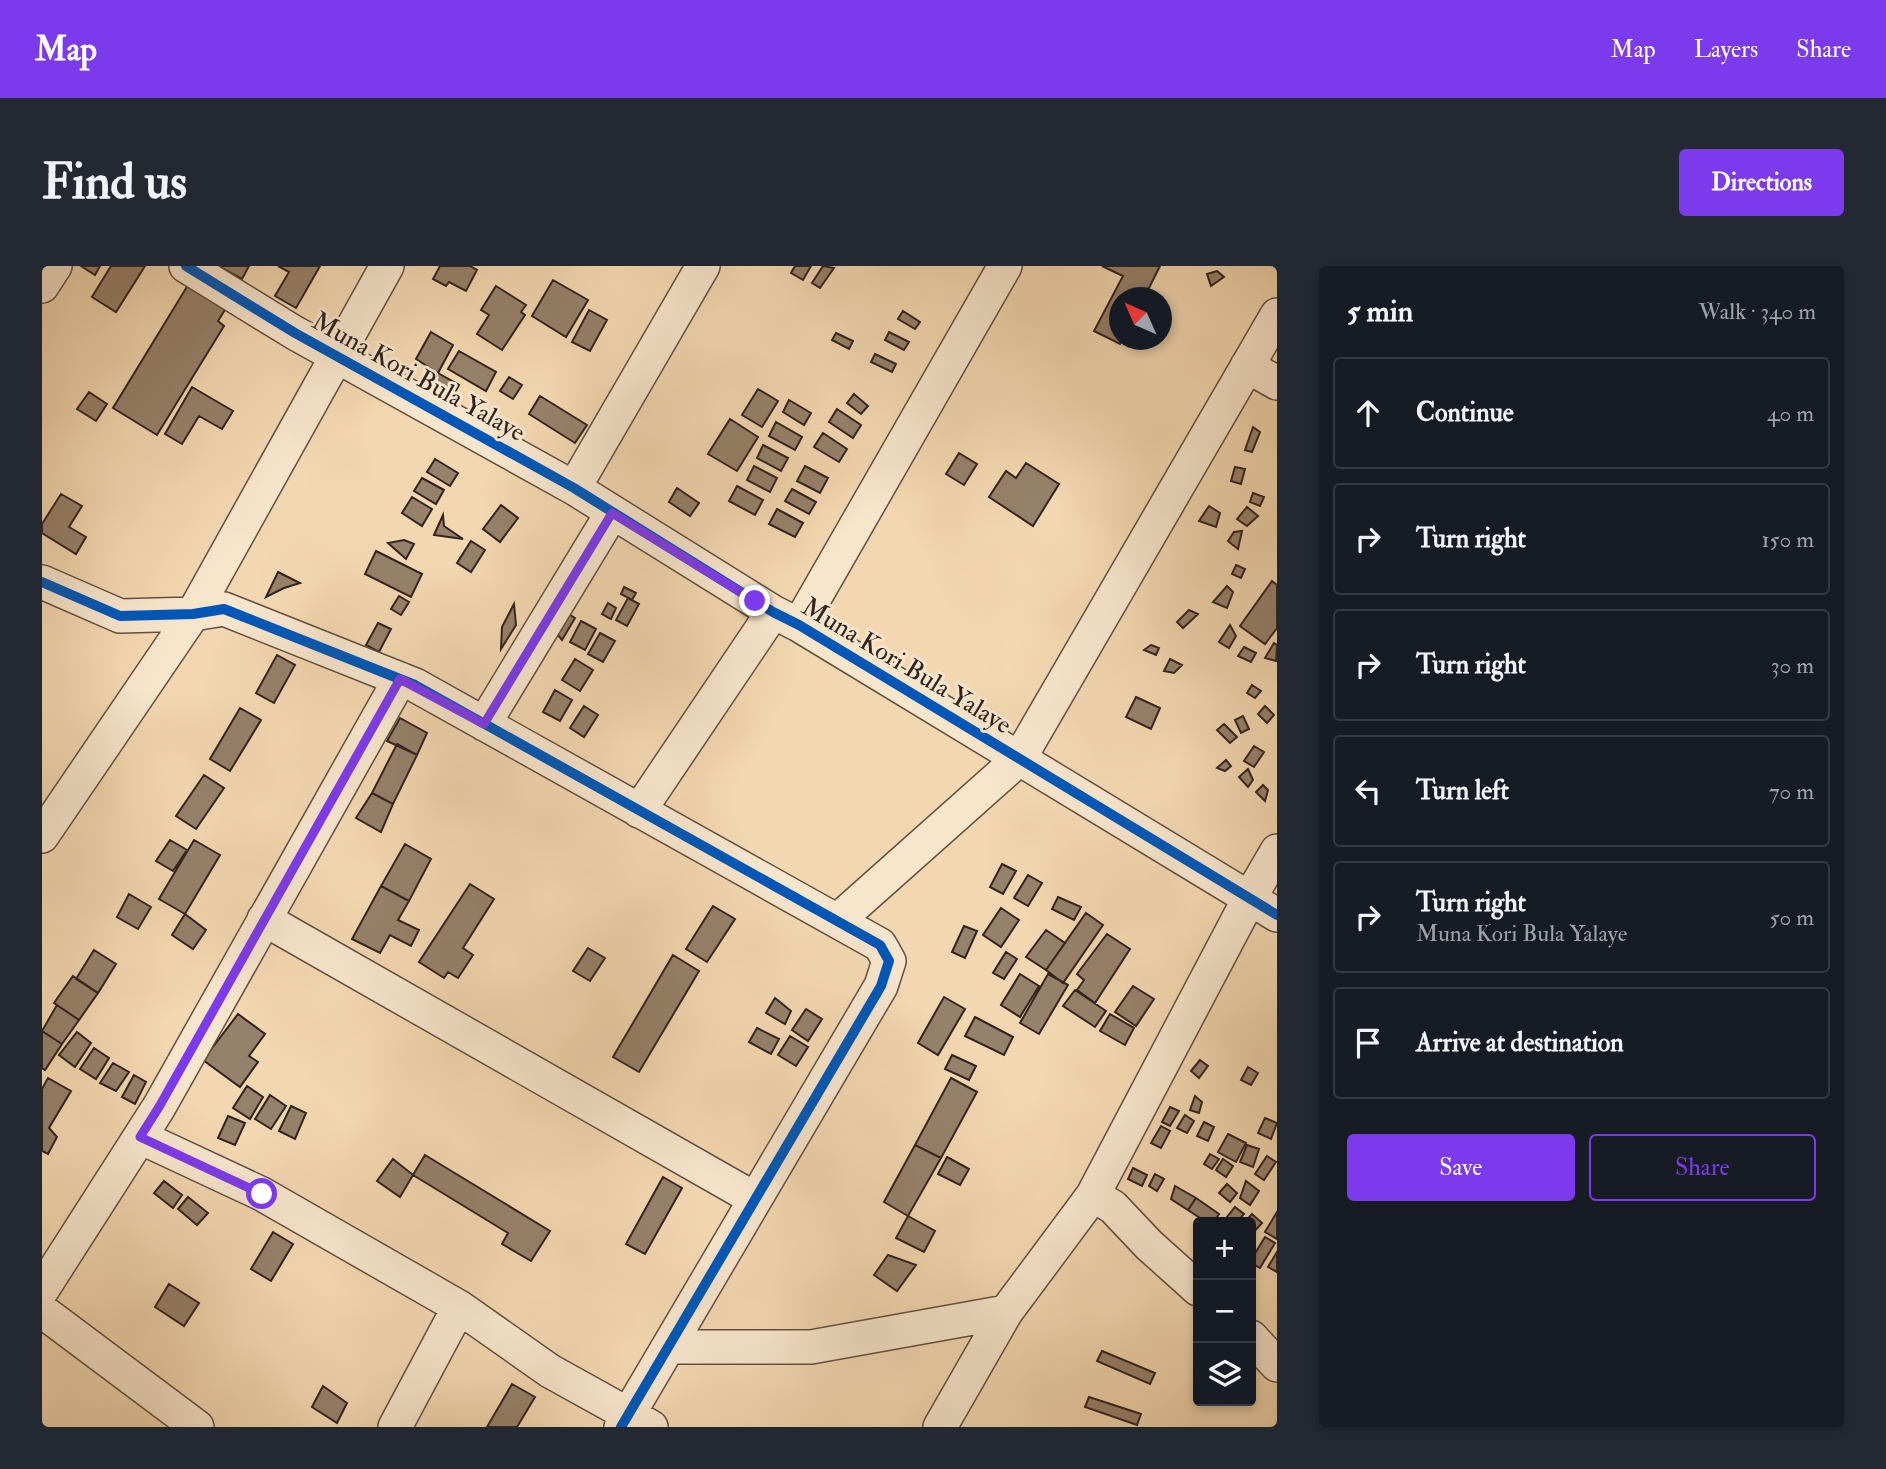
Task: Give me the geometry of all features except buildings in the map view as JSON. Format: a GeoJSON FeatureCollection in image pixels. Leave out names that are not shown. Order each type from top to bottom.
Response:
{"type":"FeatureCollection","features":[{"type":"Feature","properties":{"kind":"street"},"geometry":{"type":"LineString","coordinates":[[42,286],[55,266]]}},
{"type":"Feature","properties":{"kind":"street","name":"Muna Kori Bula Yalaye"},"geometry":{"type":"LineString","coordinates":[[186,266],[336,355],[574,488],[1277,915]]}},
{"type":"Feature","properties":{"kind":"street"},"geometry":{"type":"LineString","coordinates":[[42,836],[193,614],[387,266]]}},
{"type":"Feature","properties":{"kind":"street"},"geometry":{"type":"LineString","coordinates":[[574,488],[704,266]]}},
{"type":"Feature","properties":{"kind":"street"},"geometry":{"type":"LineString","coordinates":[[639,811],[786,618],[1005,266]]}},
{"type":"Feature","properties":{"kind":"street"},"geometry":{"type":"LineString","coordinates":[[837,921],[1019,759],[1277,315]]}},
{"type":"Feature","properties":{"kind":"street"},"geometry":{"type":"LineString","coordinates":[[1247,366],[1277,383]]}},
{"type":"Feature","properties":{"kind":"street"},"geometry":{"type":"LineString","coordinates":[[484,724],[612,513]]}},
{"type":"Feature","properties":{"kind":"street"},"geometry":{"type":"LineString","coordinates":[[42,582],[120,616],[193,614],[224,609],[400,679],[880,945],[889,961],[881,986],[669,1347],[634,1423],[550,1371],[459,1307],[262,1194],[140,1137]]}},
{"type":"Feature","properties":{"kind":"street"},"geometry":{"type":"LineString","coordinates":[[42,1290],[140,1137],[400,679]]}},
{"type":"Feature","properties":{"kind":"street"},"geometry":{"type":"LineString","coordinates":[[940,1427],[1006,1312],[1093,1195],[1277,851]]}},
{"type":"Feature","properties":{"kind":"street"},"geometry":{"type":"LineString","coordinates":[[264,919],[755,1199]]}},
{"type":"Feature","properties":{"kind":"street"},"geometry":{"type":"LineString","coordinates":[[1093,1195],[1113,1208],[1193,1285]]}},
{"type":"Feature","properties":{"kind":"street"},"geometry":{"type":"LineString","coordinates":[[395,1427],[459,1307]]}},
{"type":"Feature","properties":{"kind":"street"},"geometry":{"type":"LineString","coordinates":[[42,1311],[197,1427]]}},
{"type":"Feature","properties":{"kind":"street"},"geometry":{"type":"LineString","coordinates":[[669,1347],[811,1347],[1006,1312]]}},
{"type":"Feature","properties":{"kind":"street"},"geometry":{"type":"LineString","coordinates":[[1256,1342],[1277,1365]]}},
{"type":"Feature","properties":{"kind":"cycle path"},"geometry":{"type":"LineString","coordinates":[[186,266],[295,333],[574,488],[773,612],[799,625],[1277,915]]}},
{"type":"Feature","properties":{"kind":"cycle path"},"geometry":{"type":"LineString","coordinates":[[42,582],[120,616],[193,614],[224,609],[415,685],[880,945],[889,961],[881,986],[621,1427]]}},
{"type":"Feature","properties":{"kind":"route"},"geometry":{"type":"LineString","coordinates":[[262,1194],[140,1137],[400,679],[484,724],[612,513],[755,601]]}}]}
